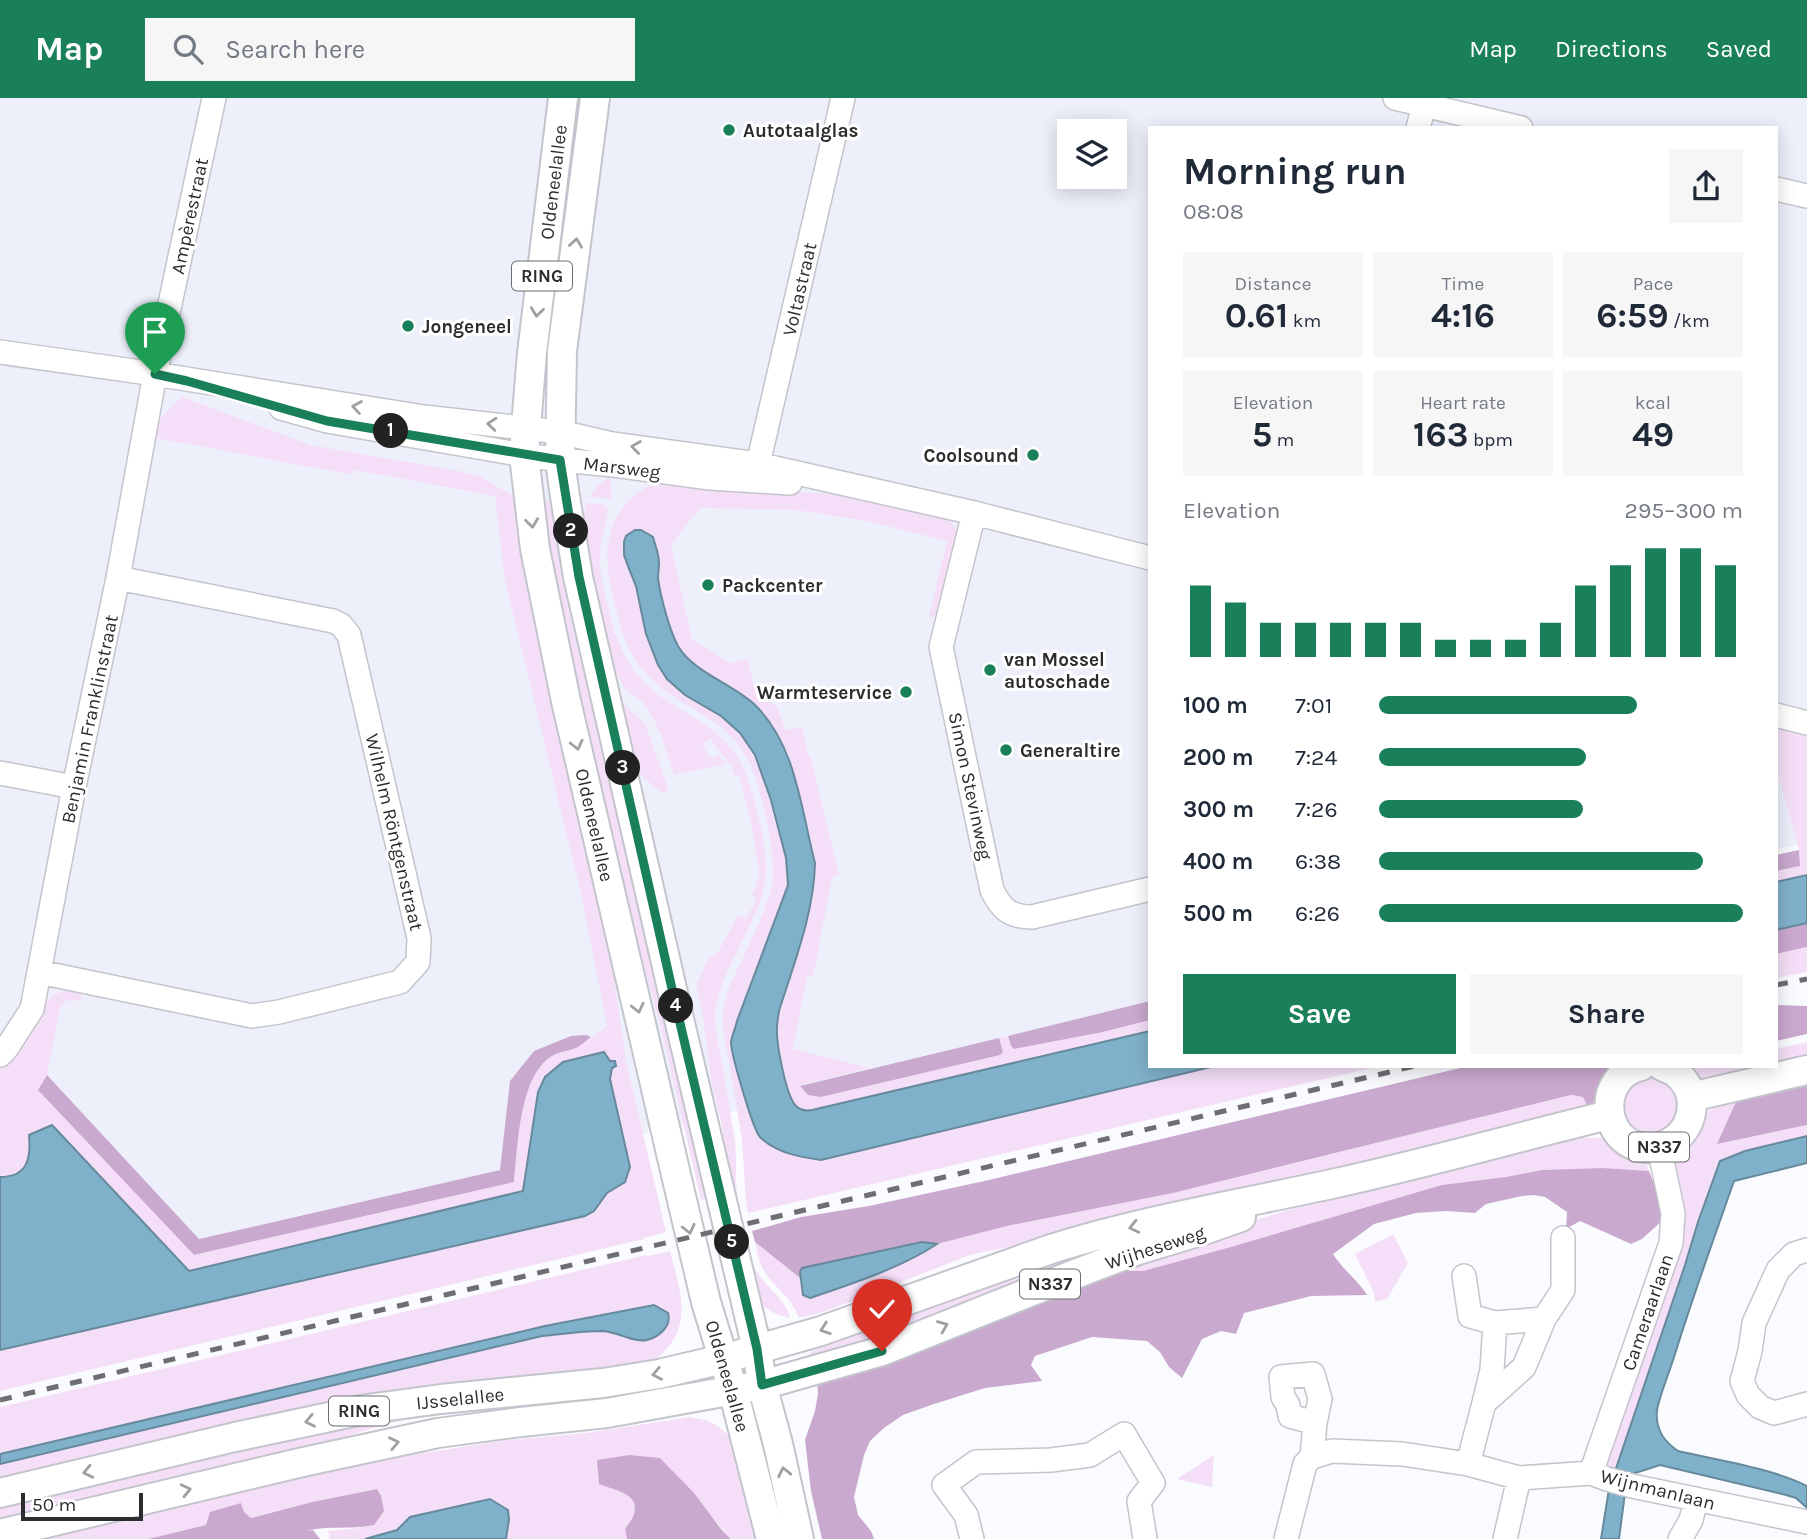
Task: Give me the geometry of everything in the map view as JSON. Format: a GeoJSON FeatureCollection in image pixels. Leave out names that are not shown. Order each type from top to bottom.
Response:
{"type":"FeatureCollection","features":[{"type":"Feature","properties":{"kind":"main road","name":"Oldeneelallee"},"geometry":{"type":"LineString","coordinates":[[563,98],[525,441],[535,549],[566,701],[706,1302],[733,1390],[771,1539]]}},
{"type":"Feature","properties":{"kind":"main road","name":"Oldeneelallee"},"geometry":{"type":"LineString","coordinates":[[595,98],[562,351],[560,460],[579,577],[799,1539]]}},
{"type":"Feature","properties":{"kind":"main road","name":"N337"},"geometry":{"type":"LineString","coordinates":[[1632,1068],[1613,1086],[1609,1115],[1622,1138],[1633,1145],[1659,1147],[1674,1140],[1686,1129],[1692,1113],[1691,1097]]}},
{"type":"Feature","properties":{"kind":"main road"},"geometry":{"type":"LineString","coordinates":[[1666,1068],[1686,1083],[1691,1097],[1807,1069]]}},
{"type":"Feature","properties":{"kind":"main road","name":"Wijheseweg"},"geometry":{"type":"LineString","coordinates":[[757,1349],[821,1331],[1081,1239],[1338,1182],[1609,1115]]}},
{"type":"Feature","properties":{"kind":"main road","name":"Wijheseweg"},"geometry":{"type":"LineString","coordinates":[[733,1390],[762,1385],[882,1351],[1138,1250],[1208,1229],[1338,1182]]}},
{"type":"Feature","properties":{"kind":"main road","name":"IJsselallee"},"geometry":{"type":"LineString","coordinates":[[0,1493],[235,1437],[367,1409],[603,1383],[659,1374],[757,1349]]}},
{"type":"Feature","properties":{"kind":"main road","name":"IJsselallee"},"geometry":{"type":"LineString","coordinates":[[0,1534],[438,1433],[607,1413],[733,1390]]}},
{"type":"Feature","properties":{"kind":"street","name":"Ampèrestraat"},"geometry":{"type":"LineString","coordinates":[[155,374],[214,98]]}},
{"type":"Feature","properties":{"kind":"street","name":"Voltastraat"},"geometry":{"type":"LineString","coordinates":[[756,472],[843,98]]}},
{"type":"Feature","properties":{"kind":"street"},"geometry":{"type":"LineString","coordinates":[[1395,98],[1513,126]]}},
{"type":"Feature","properties":{"kind":"street"},"geometry":{"type":"LineString","coordinates":[[1418,126],[1424,104]]}},
{"type":"Feature","properties":{"kind":"street"},"geometry":{"type":"LineString","coordinates":[[1778,189],[1807,196]]}},
{"type":"Feature","properties":{"kind":"street","name":"Marsweg"},"geometry":{"type":"LineString","coordinates":[[0,352],[424,417],[525,441],[560,460],[710,478],[756,472]]}},
{"type":"Feature","properties":{"kind":"street","name":"Benjamin Franklinstraat"},"geometry":{"type":"LineString","coordinates":[[0,1055],[32,1009],[74,787],[118,578],[155,374]]}},
{"type":"Feature","properties":{"kind":"street","name":"Marsweg"},"geometry":{"type":"LineString","coordinates":[[525,441],[560,432],[756,472],[855,486],[1148,557]]}},
{"type":"Feature","properties":{"kind":"street","name":"Simon Stevinweg"},"geometry":{"type":"LineString","coordinates":[[974,513],[942,647],[992,890],[998,903],[1014,915],[1032,917],[1148,889]]}},
{"type":"Feature","properties":{"kind":"street","name":"Wilhelm Röntgenstraat"},"geometry":{"type":"LineString","coordinates":[[39,972],[252,1016],[279,1012],[400,982],[418,962],[419,939],[349,635],[341,625],[333,621],[118,578]]}},
{"type":"Feature","properties":{"kind":"street"},"geometry":{"type":"LineString","coordinates":[[1778,716],[1807,723]]}},
{"type":"Feature","properties":{"kind":"street"},"geometry":{"type":"LineString","coordinates":[[0,773],[74,787]]}},
{"type":"Feature","properties":{"kind":"street","name":"Cameraarlaan"},"geometry":{"type":"LineString","coordinates":[[1599,1476],[1671,1243],[1673,1213],[1659,1147]]}},
{"type":"Feature","properties":{"kind":"street"},"geometry":{"type":"LineString","coordinates":[[1483,1403],[1524,1367],[1544,1319],[1563,1290],[1563,1238]]}},
{"type":"Feature","properties":{"kind":"street"},"geometry":{"type":"LineString","coordinates":[[1807,1250],[1794,1254],[1778,1270],[1754,1323],[1742,1381],[1748,1395],[1760,1407],[1774,1413],[1807,1404]]}},
{"type":"Feature","properties":{"kind":"street"},"geometry":{"type":"LineString","coordinates":[[1464,1276],[1470,1317],[1494,1322],[1544,1319]]}},
{"type":"Feature","properties":{"kind":"street"},"geometry":{"type":"LineString","coordinates":[[1468,1464],[1492,1370],[1494,1322]]}},
{"type":"Feature","properties":{"kind":"street"},"geometry":{"type":"LineString","coordinates":[[1286,1539],[1305,1464],[1312,1457],[1315,1423]]}},
{"type":"Feature","properties":{"kind":"street"},"geometry":{"type":"LineString","coordinates":[[972,1539],[965,1516],[944,1485],[976,1462],[1051,1460],[1090,1455],[1124,1434],[1153,1483],[1139,1502],[1145,1539]]}},
{"type":"Feature","properties":{"kind":"street","name":"Wijnmanlaan"},"geometry":{"type":"LineString","coordinates":[[1312,1457],[1332,1451],[1402,1454],[1468,1464],[1519,1478],[1599,1476],[1632,1486],[1807,1522]]}},
{"type":"Feature","properties":{"kind":"street"},"geometry":{"type":"LineString","coordinates":[[1505,1539],[1519,1478]]}},
{"type":"Feature","properties":{"kind":"street"},"geometry":{"type":"LineString","coordinates":[[1680,1539],[1691,1520],[1696,1499]]}},
{"type":"Feature","properties":{"kind":"shaded area"},"geometry":{"type":"Polygon","coordinates":[[[0,98],[1807,98],[1807,844],[1778,849],[1778,126],[1148,126],[1148,1007],[500,1170],[199,1239],[0,1122],[0,98]]]}},
{"type":"Feature","properties":{"kind":"shaded area"},"geometry":{"type":"Polygon","coordinates":[[[182,397],[311,445],[481,477],[517,498],[601,891],[626,1061],[666,1232],[0,1391],[0,1350],[585,1216],[594,1211],[607,1193],[619,1187],[629,1159],[610,1079],[610,1065],[604,1052],[563,1062],[545,1077],[538,1092],[524,1191],[189,1271],[53,1125],[29,1135],[28,1158],[22,1170],[17,1174],[0,1177],[0,1069],[23,1043],[45,1005],[57,993],[79,990],[81,1001],[67,1000],[60,1009],[47,1075],[39,1088],[194,1255],[514,1182],[522,1112],[527,1094],[542,1064],[554,1055],[579,1046],[607,1026],[580,889],[505,581],[495,496],[355,470],[353,475],[156,438],[161,417],[182,397]]]}},
{"type":"Feature","properties":{"kind":"shaded area"},"geometry":{"type":"Polygon","coordinates":[[[610,476],[612,499],[589,497],[599,484],[610,476]]]}},
{"type":"Feature","properties":{"kind":"shaded area"},"geometry":{"type":"Polygon","coordinates":[[[664,480],[723,489],[836,494],[944,517],[953,525],[958,537],[938,615],[933,617],[929,616],[947,541],[867,521],[795,510],[700,508],[671,545],[692,639],[730,663],[748,658],[753,683],[777,708],[786,730],[802,727],[837,865],[839,875],[832,877],[813,977],[807,976],[793,1049],[870,1068],[800,1085],[821,1097],[1000,1055],[1003,1052],[999,1038],[1008,1036],[1011,1046],[1103,1032],[1148,1021],[1148,1031],[812,1110],[803,1110],[796,1106],[782,1069],[777,1024],[807,919],[815,862],[789,756],[769,722],[755,705],[684,656],[671,630],[658,580],[659,565],[624,542],[626,562],[636,586],[646,634],[667,679],[685,695],[721,716],[740,733],[755,755],[771,800],[786,858],[788,885],[731,1042],[821,1160],[1207,1068],[1371,1068],[748,1213],[742,1144],[723,1013],[729,988],[770,893],[773,873],[771,844],[761,796],[743,752],[717,725],[671,695],[642,669],[627,645],[621,628],[608,570],[609,539],[619,513],[627,502],[664,480]]]}},
{"type":"Feature","properties":{"kind":"shaded area"},"geometry":{"type":"Polygon","coordinates":[[[537,500],[550,501],[573,630],[608,756],[712,1196],[701,1200],[659,1020],[618,874],[551,591],[537,500]]]}},
{"type":"Feature","properties":{"kind":"shaded area"},"geometry":{"type":"Polygon","coordinates":[[[587,503],[604,505],[608,509],[600,550],[601,572],[614,628],[632,668],[653,690],[705,725],[726,743],[743,767],[759,819],[766,859],[765,882],[754,917],[721,987],[715,1021],[735,1141],[737,1194],[745,1237],[756,1270],[788,1311],[790,1318],[771,1311],[756,1297],[731,1200],[722,1126],[711,1078],[696,985],[709,957],[717,954],[738,915],[746,919],[757,898],[751,895],[759,872],[751,822],[739,775],[734,775],[731,763],[728,763],[710,738],[702,745],[712,759],[719,755],[725,764],[674,775],[660,732],[649,711],[624,688],[616,672],[586,544],[583,519],[587,503]]]}},
{"type":"Feature","properties":{"kind":"shaded area"},"geometry":{"type":"Polygon","coordinates":[[[623,703],[645,724],[667,785],[666,793],[662,793],[636,771],[630,760],[623,703]]]}},
{"type":"Feature","properties":{"kind":"shaded area"},"geometry":{"type":"Polygon","coordinates":[[[1778,726],[1807,733],[1807,875],[1778,882],[1778,871],[1800,866],[1799,850],[1778,773],[1778,726]]]}},
{"type":"Feature","properties":{"kind":"shaded area"},"geometry":{"type":"Polygon","coordinates":[[[1799,850],[1800,866],[1778,871],[1778,855],[1799,850]]]}},
{"type":"Feature","properties":{"kind":"shaded area"},"geometry":{"type":"Polygon","coordinates":[[[1807,923],[1807,947],[1778,954],[1778,930],[1807,923]]]}},
{"type":"Feature","properties":{"kind":"shaded area"},"geometry":{"type":"Polygon","coordinates":[[[1807,947],[1807,972],[1778,978],[1778,954],[1807,947]]]}},
{"type":"Feature","properties":{"kind":"shaded area"},"geometry":{"type":"Polygon","coordinates":[[[1148,1001],[1148,1021],[1103,1032],[1014,1049],[1008,1036],[1148,1001]]]}},
{"type":"Feature","properties":{"kind":"shaded area"},"geometry":{"type":"Polygon","coordinates":[[[1778,1005],[1807,1006],[1807,1034],[1778,1041],[1778,1005]]]}},
{"type":"Feature","properties":{"kind":"shaded area"},"geometry":{"type":"Polygon","coordinates":[[[571,1036],[591,1037],[578,1047],[552,1056],[541,1066],[533,1079],[522,1113],[514,1182],[194,1255],[38,1090],[47,1075],[199,1239],[500,1170],[510,1081],[534,1051],[571,1036]]]}},
{"type":"Feature","properties":{"kind":"shaded area"},"geometry":{"type":"Polygon","coordinates":[[[999,1038],[1003,1052],[1000,1055],[821,1097],[808,1095],[800,1086],[999,1038]]]}},
{"type":"Feature","properties":{"kind":"shaded area"},"geometry":{"type":"Polygon","coordinates":[[[1807,1042],[1807,1060],[1778,1066],[1778,1049],[1807,1042]]]}},
{"type":"Feature","properties":{"kind":"shaded area"},"geometry":{"type":"Polygon","coordinates":[[[1461,1068],[1620,1068],[1588,1107],[1583,1097],[1571,1095],[1173,1193],[1007,1226],[937,1244],[922,1242],[802,1268],[800,1278],[755,1242],[752,1231],[801,1217],[869,1206],[1461,1068]]]}},
{"type":"Feature","properties":{"kind":"shaded area"},"geometry":{"type":"Polygon","coordinates":[[[1678,1068],[1767,1068],[1700,1079],[1678,1068]]]}},
{"type":"Feature","properties":{"kind":"shaded area"},"geometry":{"type":"Polygon","coordinates":[[[1645,1078],[1655,1078],[1670,1086],[1676,1095],[1676,1117],[1670,1126],[1655,1134],[1645,1134],[1627,1122],[1622,1111],[1622,1101],[1634,1083],[1645,1078]]]}},
{"type":"Feature","properties":{"kind":"shaded area"},"geometry":{"type":"Polygon","coordinates":[[[1807,1080],[1807,1125],[1717,1144],[1739,1095],[1807,1080]]]}},
{"type":"Feature","properties":{"kind":"shaded area"},"geometry":{"type":"Polygon","coordinates":[[[1571,1095],[1583,1097],[1588,1107],[1529,1125],[1075,1233],[970,1255],[820,1313],[799,1318],[792,1304],[763,1269],[755,1242],[800,1278],[803,1295],[921,1255],[937,1244],[1007,1226],[1173,1193],[1571,1095]]]}},
{"type":"Feature","properties":{"kind":"shaded area"},"geometry":{"type":"Polygon","coordinates":[[[1739,1095],[1717,1144],[1807,1125],[1807,1136],[1745,1151],[1720,1161],[1616,1470],[1602,1467],[1682,1210],[1674,1157],[1705,1113],[1739,1095]]]}},
{"type":"Feature","properties":{"kind":"shaded area"},"geometry":{"type":"Polygon","coordinates":[[[1565,1138],[1601,1138],[1644,1159],[1649,1171],[1603,1168],[1542,1170],[1143,1271],[1097,1271],[1412,1173],[1565,1138]]]}},
{"type":"Feature","properties":{"kind":"shaded area"},"geometry":{"type":"Polygon","coordinates":[[[1603,1168],[1649,1171],[1663,1220],[1642,1239],[1631,1244],[1580,1221],[1566,1229],[1567,1212],[1545,1197],[1534,1195],[1486,1204],[1475,1213],[1416,1213],[1374,1224],[1333,1254],[1367,1295],[1311,1296],[1244,1313],[1236,1334],[1221,1331],[1202,1339],[1182,1378],[1147,1341],[1092,1337],[1035,1356],[1031,1365],[1042,1381],[985,1388],[903,1415],[870,1441],[854,1497],[858,1515],[874,1539],[822,1539],[811,1491],[805,1440],[815,1411],[817,1377],[1097,1271],[1143,1271],[1442,1185],[1542,1170],[1603,1168]]]}},
{"type":"Feature","properties":{"kind":"shaded area"},"geometry":{"type":"Polygon","coordinates":[[[1169,1229],[813,1363],[810,1352],[1038,1266],[1169,1229]]]}},
{"type":"Feature","properties":{"kind":"shaded area"},"geometry":{"type":"Polygon","coordinates":[[[1393,1234],[1408,1263],[1387,1299],[1375,1302],[1374,1293],[1355,1254],[1393,1234]]]}},
{"type":"Feature","properties":{"kind":"shaded area"},"geometry":{"type":"Polygon","coordinates":[[[670,1251],[682,1310],[675,1336],[667,1349],[654,1361],[0,1484],[0,1464],[542,1336],[604,1331],[630,1338],[653,1338],[670,1320],[668,1313],[654,1305],[545,1326],[0,1454],[0,1407],[670,1251]]]}},
{"type":"Feature","properties":{"kind":"shaded area"},"geometry":{"type":"Polygon","coordinates":[[[433,1414],[0,1523],[0,1503],[325,1427],[433,1414]]]}},
{"type":"Feature","properties":{"kind":"shaded area"},"geometry":{"type":"Polygon","coordinates":[[[690,1417],[718,1426],[735,1442],[753,1497],[749,1511],[756,1539],[731,1539],[708,1512],[629,1455],[597,1461],[611,1489],[625,1493],[634,1505],[633,1517],[625,1529],[627,1539],[506,1539],[509,1519],[406,1520],[397,1530],[365,1539],[329,1539],[328,1531],[374,1525],[377,1489],[250,1518],[241,1503],[206,1525],[148,1539],[21,1539],[353,1464],[507,1440],[586,1433],[690,1417]]]}},
{"type":"Feature","properties":{"kind":"shaded area"},"geometry":{"type":"Polygon","coordinates":[[[629,1455],[660,1458],[694,1493],[731,1539],[627,1539],[625,1529],[634,1514],[633,1501],[624,1493],[599,1484],[597,1460],[629,1455]]]}},
{"type":"Feature","properties":{"kind":"shaded area"},"geometry":{"type":"Polygon","coordinates":[[[1214,1455],[1212,1487],[1177,1479],[1214,1455]]]}},
{"type":"Feature","properties":{"kind":"shaded area"},"geometry":{"type":"Polygon","coordinates":[[[377,1489],[384,1511],[374,1525],[323,1528],[306,1531],[313,1530],[320,1539],[148,1539],[206,1525],[210,1512],[241,1503],[244,1512],[251,1518],[377,1489]]]}},
{"type":"Feature","properties":{"kind":"water"},"geometry":{"type":"Polygon","coordinates":[[[635,530],[641,530],[653,537],[659,560],[661,595],[678,646],[693,663],[754,704],[779,738],[795,778],[815,863],[807,919],[777,1024],[782,1069],[796,1106],[803,1110],[812,1110],[1148,1031],[1148,1068],[1207,1068],[821,1160],[781,1151],[760,1137],[743,1091],[731,1042],[788,885],[786,858],[771,800],[755,755],[740,733],[721,716],[685,695],[667,679],[658,665],[646,634],[636,586],[624,555],[626,536],[635,530]]]}},
{"type":"Feature","properties":{"kind":"water"},"geometry":{"type":"Polygon","coordinates":[[[1807,875],[1807,923],[1778,930],[1778,882],[1807,875]]]}},
{"type":"Feature","properties":{"kind":"water"},"geometry":{"type":"Polygon","coordinates":[[[604,1052],[610,1061],[615,1061],[616,1066],[612,1068],[610,1079],[630,1167],[625,1182],[607,1193],[594,1211],[585,1216],[0,1350],[0,1177],[17,1174],[26,1165],[29,1135],[52,1125],[189,1271],[523,1191],[538,1092],[545,1077],[563,1062],[604,1052]]]}},
{"type":"Feature","properties":{"kind":"water"},"geometry":{"type":"Polygon","coordinates":[[[1807,1136],[1807,1163],[1734,1181],[1663,1390],[1657,1410],[1657,1423],[1662,1434],[1678,1451],[1761,1469],[1807,1486],[1807,1508],[1796,1498],[1786,1495],[1660,1465],[1632,1474],[1625,1493],[1619,1539],[1601,1539],[1609,1489],[1720,1161],[1745,1151],[1807,1136]]]}},
{"type":"Feature","properties":{"kind":"water"},"geometry":{"type":"Polygon","coordinates":[[[922,1242],[937,1244],[908,1261],[875,1275],[810,1298],[803,1295],[800,1272],[802,1268],[922,1242]]]}},
{"type":"Feature","properties":{"kind":"water"},"geometry":{"type":"Polygon","coordinates":[[[654,1305],[668,1313],[669,1318],[660,1334],[647,1340],[603,1331],[542,1336],[0,1464],[0,1454],[545,1326],[654,1305]]]}},
{"type":"Feature","properties":{"kind":"water"},"geometry":{"type":"Polygon","coordinates":[[[490,1499],[508,1510],[506,1539],[365,1539],[397,1530],[410,1517],[490,1499]]]}},
{"type":"Feature","properties":{"kind":"railway"},"geometry":{"type":"LineString","coordinates":[[1778,985],[1807,979]]}},
{"type":"Feature","properties":{"kind":"railway"},"geometry":{"type":"LineString","coordinates":[[0,1400],[1407,1068]]}},
{"type":"Feature","properties":{"kind":"place","name":"Autotaalglas"},"geometry":{"type":"Point","coordinates":[729,130]}},
{"type":"Feature","properties":{"kind":"place","name":"Jongeneel"},"geometry":{"type":"Point","coordinates":[408,326]}},
{"type":"Feature","properties":{"kind":"place","name":"Coolsound"},"geometry":{"type":"Point","coordinates":[1033,455]}},
{"type":"Feature","properties":{"kind":"place","name":"Packcenter"},"geometry":{"type":"Point","coordinates":[708,585]}},
{"type":"Feature","properties":{"kind":"place","name":"van Mossel autoschade"},"geometry":{"type":"Point","coordinates":[990,670]}},
{"type":"Feature","properties":{"kind":"place","name":"Warmteservice"},"geometry":{"type":"Point","coordinates":[906,692]}},
{"type":"Feature","properties":{"kind":"place","name":"Generaltire"},"geometry":{"type":"Point","coordinates":[1006,750]}},
{"type":"Feature","properties":{"kind":"route"},"geometry":{"type":"LineString","coordinates":[[155,374],[327,421],[560,460],[579,577],[757,1349],[762,1385],[882,1351]]}}]}
